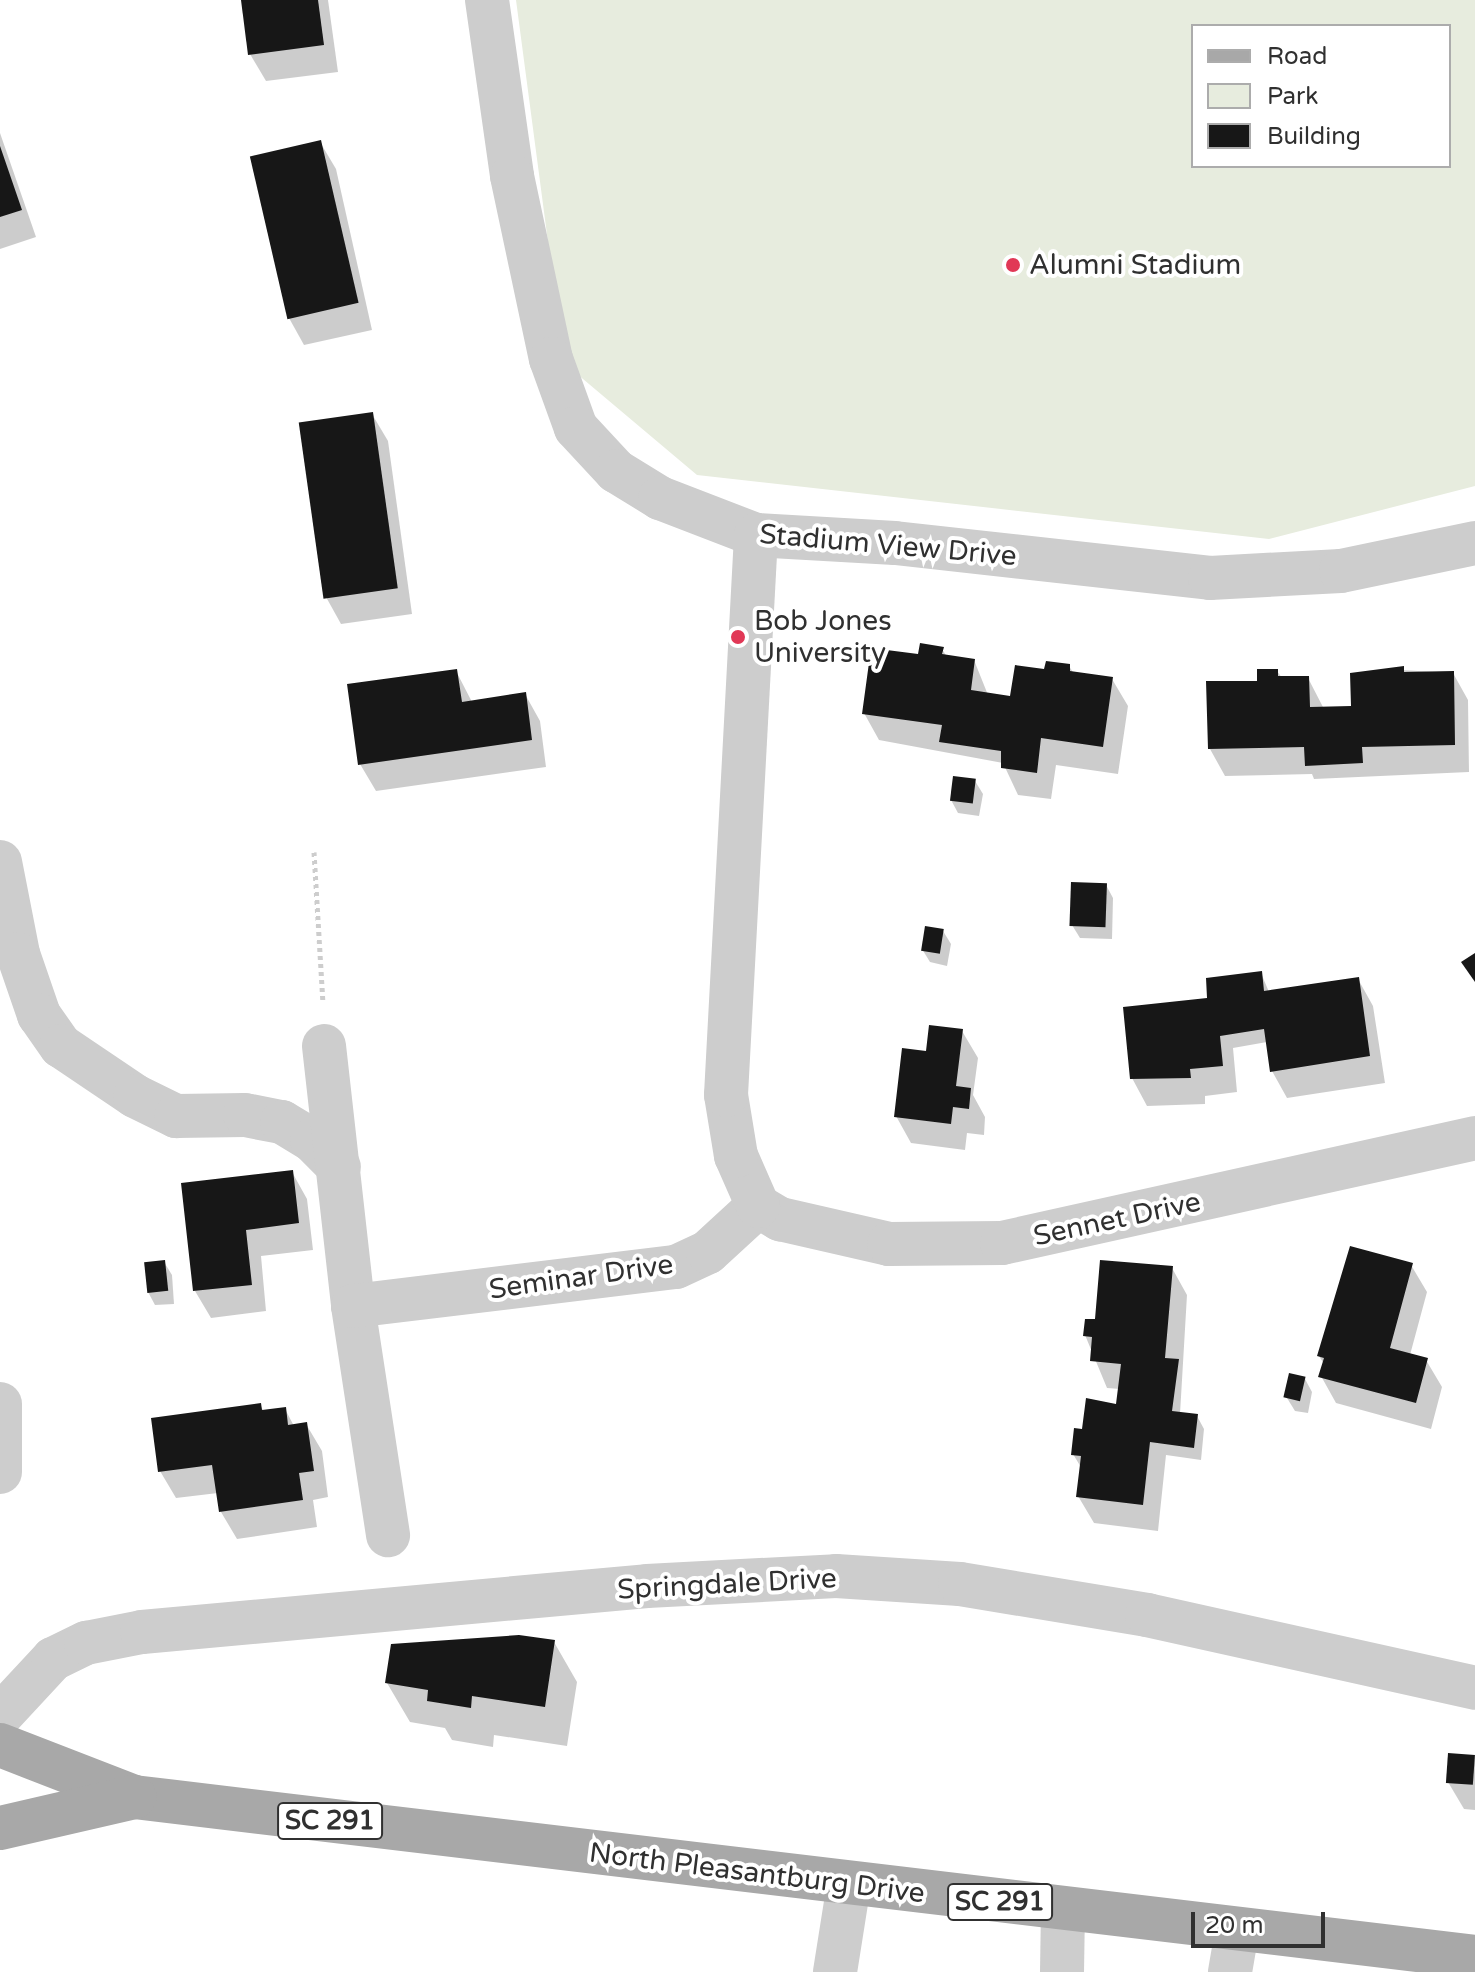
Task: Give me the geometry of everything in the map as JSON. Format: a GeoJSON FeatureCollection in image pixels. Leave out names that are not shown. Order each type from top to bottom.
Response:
{"type":"FeatureCollection","features":[{"type":"Feature","properties":{"kind":"main road","name":"North Pleasantburg Drive"},"geometry":{"type":"LineString","coordinates":[[0,1745],[134,1797],[1063,1910],[1233,1952],[1475,1957]]}},
{"type":"Feature","properties":{"kind":"main road","name":"North Pleasantburg Drive"},"geometry":{"type":"LineString","coordinates":[[0,1828],[134,1797]]}},
{"type":"Feature","properties":{"kind":"street","name":"Stadium View Drive"},"geometry":{"type":"LineString","coordinates":[[487,0],[531,276],[551,359],[576,428],[616,471],[660,498],[756,535],[895,543],[1210,578],[1341,571],[1475,543]]}},
{"type":"Feature","properties":{"kind":"street"},"geometry":{"type":"LineString","coordinates":[[756,535],[726,1095],[736,1156],[758,1206]]}},
{"type":"Feature","properties":{"kind":"street"},"geometry":{"type":"LineString","coordinates":[[0,862],[18,954],[39,1015],[61,1046],[135,1096],[176,1116],[245,1115],[282,1122],[312,1140],[339,1167]]}},
{"type":"Feature","properties":{"kind":"street"},"geometry":{"type":"LineString","coordinates":[[324,1046],[353,1306],[388,1535]]}},
{"type":"Feature","properties":{"kind":"street","name":"Sennet Drive"},"geometry":{"type":"LineString","coordinates":[[758,1206],[780,1219],[889,1244],[987,1245],[1114,1222],[1475,1138]]}},
{"type":"Feature","properties":{"kind":"street","name":"Seminar Drive"},"geometry":{"type":"LineString","coordinates":[[353,1306],[676,1267],[708,1252],[758,1206]]}},
{"type":"Feature","properties":{"kind":"street"},"geometry":{"type":"LineString","coordinates":[[0,1404],[0,1472]]}},
{"type":"Feature","properties":{"kind":"street","name":"Springdale Drive"},"geometry":{"type":"LineString","coordinates":[[0,1716],[53,1659],[86,1643],[142,1632],[647,1586],[836,1576],[960,1584],[1147,1615],[1475,1688]]}},
{"type":"Feature","properties":{"kind":"street"},"geometry":{"type":"LineString","coordinates":[[835,1972],[849,1884]]}},
{"type":"Feature","properties":{"kind":"street"},"geometry":{"type":"LineString","coordinates":[[1062,1972],[1063,1910]]}},
{"type":"Feature","properties":{"kind":"path"},"geometry":{"type":"LineString","coordinates":[[314,852],[324,1046]]}},
{"type":"Feature","properties":{"kind":"green space","name":"Alumni Stadium"},"geometry":{"type":"Polygon","coordinates":[[[516,0],[1475,0],[1475,486],[1269,539],[697,475],[564,363],[516,0]]]}},
{"type":"Feature","properties":{"kind":"building"},"geometry":{"type":"Polygon","coordinates":[[[241,0],[318,0],[324,45],[248,55],[241,0]]]}},
{"type":"Feature","properties":{"kind":"building"},"geometry":{"type":"Polygon","coordinates":[[[321,140],[359,303],[287,319],[250,156],[321,140]]]}},
{"type":"Feature","properties":{"kind":"building"},"geometry":{"type":"Polygon","coordinates":[[[0,146],[22,210],[0,217],[0,146]]]}},
{"type":"Feature","properties":{"kind":"building"},"geometry":{"type":"Polygon","coordinates":[[[373,412],[398,588],[324,599],[299,422],[373,412]]]}},
{"type":"Feature","properties":{"kind":"building"},"geometry":{"type":"Polygon","coordinates":[[[920,643],[944,647],[942,654],[975,659],[971,690],[1010,696],[1015,665],[1044,669],[1046,661],[1070,664],[1070,671],[1113,677],[1103,747],[1041,738],[1037,773],[1001,768],[1001,751],[939,742],[942,725],[862,714],[871,648],[918,654],[920,643]]]}},
{"type":"Feature","properties":{"kind":"building"},"geometry":{"type":"Polygon","coordinates":[[[1404,666],[1404,672],[1454,671],[1455,745],[1362,747],[1363,763],[1305,766],[1304,747],[1208,749],[1206,681],[1257,681],[1257,669],[1278,669],[1278,676],[1309,676],[1310,707],[1351,706],[1350,673],[1404,666]]]}},
{"type":"Feature","properties":{"kind":"building"},"geometry":{"type":"Polygon","coordinates":[[[457,669],[462,702],[526,692],[532,740],[358,765],[347,684],[457,669]]]}},
{"type":"Feature","properties":{"kind":"building"},"geometry":{"type":"Polygon","coordinates":[[[953,776],[976,779],[973,804],[950,801],[953,776]]]}},
{"type":"Feature","properties":{"kind":"building"},"geometry":{"type":"Polygon","coordinates":[[[1071,882],[1107,883],[1105,927],[1069,926],[1071,882]]]}},
{"type":"Feature","properties":{"kind":"building"},"geometry":{"type":"Polygon","coordinates":[[[925,926],[944,929],[940,954],[921,951],[925,926]]]}},
{"type":"Feature","properties":{"kind":"building"},"geometry":{"type":"Polygon","coordinates":[[[1475,953],[1475,982],[1461,962],[1475,953]]]}},
{"type":"Feature","properties":{"kind":"building"},"geometry":{"type":"Polygon","coordinates":[[[1262,971],[1264,991],[1359,977],[1370,1056],[1270,1072],[1264,1029],[1220,1036],[1223,1066],[1190,1069],[1191,1078],[1130,1079],[1123,1007],[1207,998],[1206,978],[1262,971]]]}},
{"type":"Feature","properties":{"kind":"building"},"geometry":{"type":"Polygon","coordinates":[[[929,1025],[963,1029],[956,1086],[971,1088],[969,1109],[953,1107],[951,1124],[894,1117],[902,1048],[926,1051],[929,1025]]]}},
{"type":"Feature","properties":{"kind":"building"},"geometry":{"type":"Polygon","coordinates":[[[293,1170],[299,1223],[246,1230],[252,1285],[193,1291],[181,1183],[293,1170]]]}},
{"type":"Feature","properties":{"kind":"building"},"geometry":{"type":"Polygon","coordinates":[[[1350,1246],[1413,1263],[1390,1348],[1428,1358],[1416,1403],[1318,1377],[1324,1358],[1317,1356],[1350,1246]]]}},
{"type":"Feature","properties":{"kind":"building"},"geometry":{"type":"Polygon","coordinates":[[[165,1260],[168,1291],[147,1293],[144,1262],[165,1260]]]}},
{"type":"Feature","properties":{"kind":"building"},"geometry":{"type":"Polygon","coordinates":[[[1100,1260],[1173,1266],[1165,1358],[1179,1359],[1172,1411],[1198,1414],[1194,1448],[1150,1442],[1143,1505],[1076,1497],[1081,1456],[1071,1455],[1074,1428],[1082,1429],[1086,1398],[1116,1404],[1121,1364],[1090,1361],[1092,1337],[1083,1336],[1085,1319],[1095,1319],[1100,1260]]]}},
{"type":"Feature","properties":{"kind":"building"},"geometry":{"type":"Polygon","coordinates":[[[1289,1373],[1306,1377],[1300,1401],[1283,1397],[1289,1373]]]}},
{"type":"Feature","properties":{"kind":"building"},"geometry":{"type":"Polygon","coordinates":[[[261,1403],[262,1410],[286,1407],[288,1425],[307,1422],[314,1471],[299,1473],[303,1500],[219,1512],[212,1465],[158,1472],[151,1418],[261,1403]]]}},
{"type":"Feature","properties":{"kind":"building"},"geometry":{"type":"Polygon","coordinates":[[[519,1635],[555,1640],[545,1707],[472,1696],[471,1708],[427,1701],[428,1690],[385,1683],[391,1644],[519,1635]]]}},
{"type":"Feature","properties":{"kind":"building"},"geometry":{"type":"Polygon","coordinates":[[[1448,1753],[1475,1755],[1473,1785],[1446,1783],[1448,1753]]]}},
{"type":"Feature","properties":{"kind":"place","name":"Alumni Stadium"},"geometry":{"type":"Point","coordinates":[1013,265]}},
{"type":"Feature","properties":{"kind":"place","name":"Bob Jones University"},"geometry":{"type":"Point","coordinates":[738,637]}}]}
